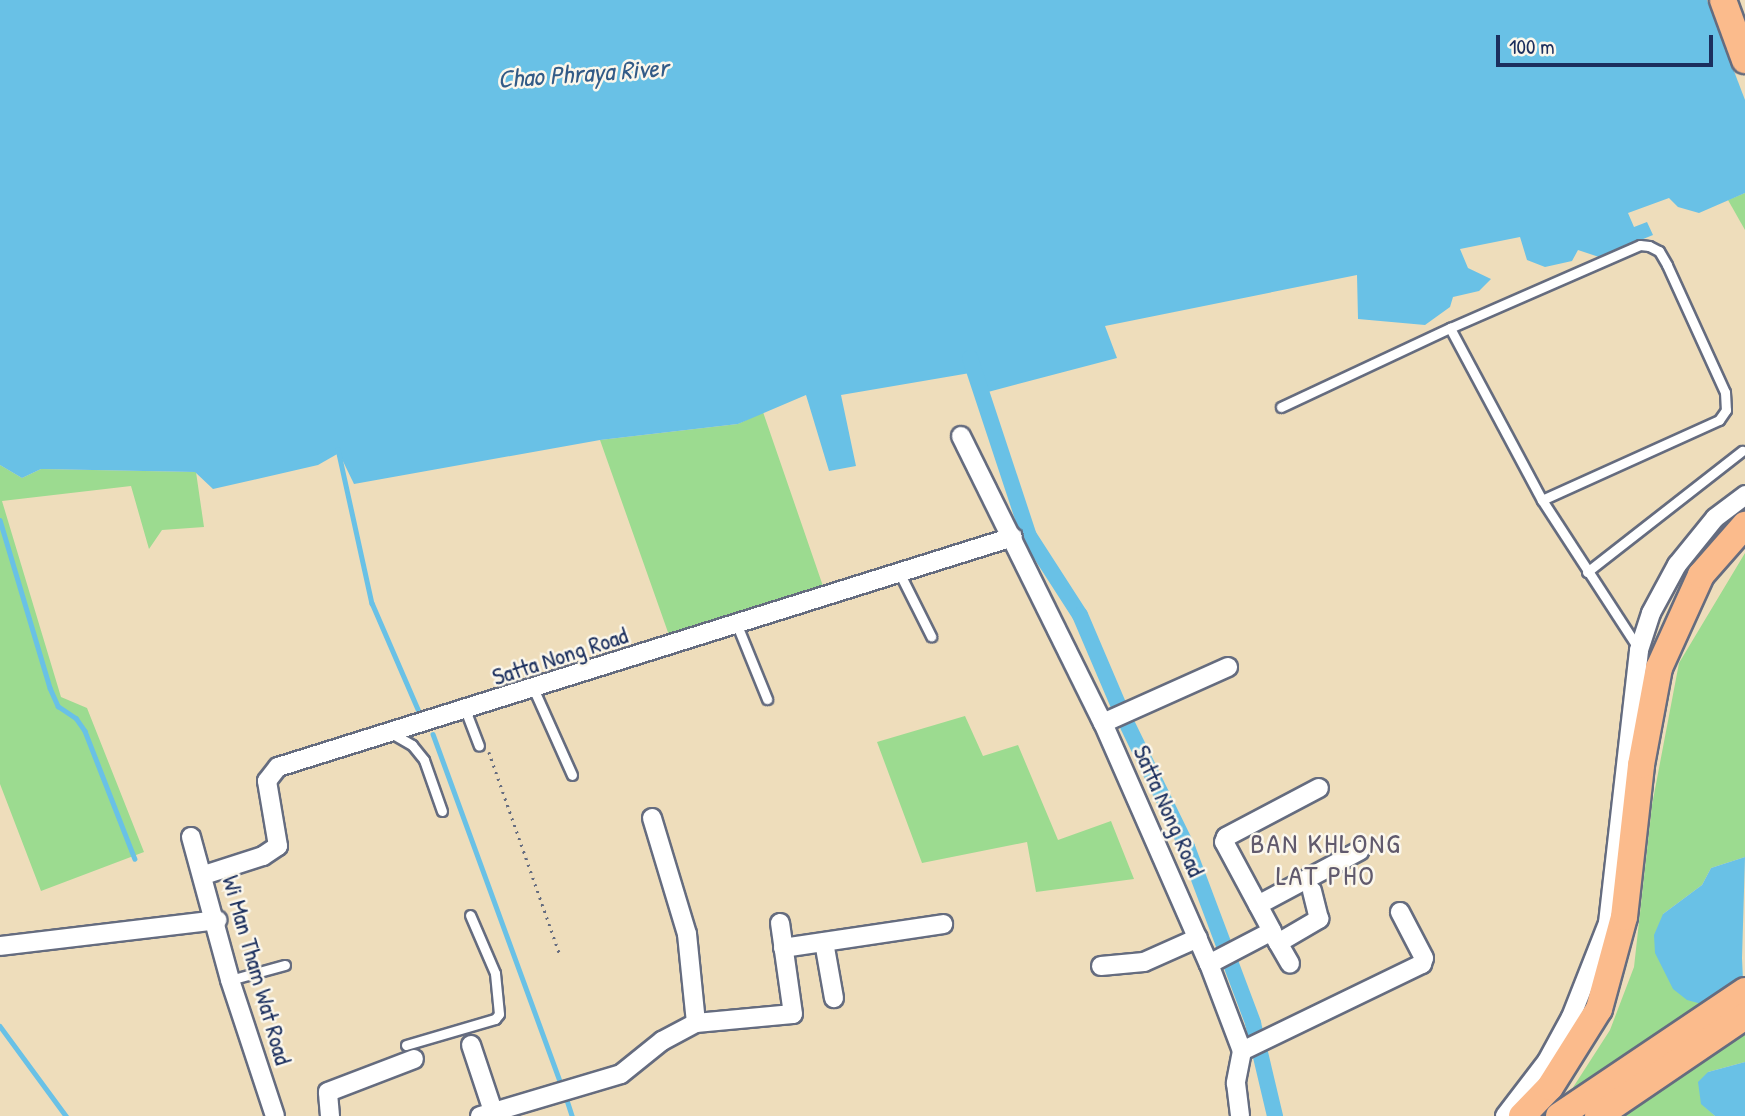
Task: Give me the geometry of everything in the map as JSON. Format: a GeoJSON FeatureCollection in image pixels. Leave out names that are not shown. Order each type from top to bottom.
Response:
{"type":"FeatureCollection","features":[{"type":"Feature","properties":{"kind":"main road"},"geometry":{"type":"LineString","coordinates":[[1723,0],[1745,60]]}},
{"type":"Feature","properties":{"kind":"main road"},"geometry":{"type":"LineString","coordinates":[[1522,1116],[1550,1087],[1599,1009],[1624,917],[1641,765],[1659,668],[1701,575],[1745,525]]}},
{"type":"Feature","properties":{"kind":"main road"},"geometry":{"type":"LineString","coordinates":[[1559,1116],[1745,991]]}},
{"type":"Feature","properties":{"kind":"main road"},"geometry":{"type":"LineString","coordinates":[[1598,1116],[1745,1016]]}},
{"type":"Feature","properties":{"kind":"street","name":"Satta Nong Road"},"geometry":{"type":"LineString","coordinates":[[961,436],[1103,723],[1198,938],[1213,961],[1245,1048]]}},
{"type":"Feature","properties":{"kind":"street"},"geometry":{"type":"LineString","coordinates":[[1505,1116],[1547,1061],[1571,1017],[1608,923],[1639,650],[1651,613],[1676,565],[1715,518],[1745,495]]}},
{"type":"Feature","properties":{"kind":"street","name":"Satta Nong Road"},"geometry":{"type":"LineString","coordinates":[[204,875],[263,856],[278,846],[267,781],[278,767],[466,712],[1013,537]]}},
{"type":"Feature","properties":{"kind":"street"},"geometry":{"type":"LineString","coordinates":[[1103,723],[1228,667]]}},
{"type":"Feature","properties":{"kind":"street"},"geometry":{"type":"LineString","coordinates":[[1290,964],[1224,842],[1226,837],[1318,789]]}},
{"type":"Feature","properties":{"kind":"street"},"geometry":{"type":"LineString","coordinates":[[652,818],[687,934],[696,1023]]}},
{"type":"Feature","properties":{"kind":"street","name":"Wi Man Tham Wat Road"},"geometry":{"type":"LineString","coordinates":[[191,837],[217,920],[230,980],[275,1116]]}},
{"type":"Feature","properties":{"kind":"street"},"geometry":{"type":"LineString","coordinates":[[1258,905],[1359,851]]}},
{"type":"Feature","properties":{"kind":"street"},"geometry":{"type":"LineString","coordinates":[[1213,961],[1236,949],[1319,919],[1312,891]]}},
{"type":"Feature","properties":{"kind":"street"},"geometry":{"type":"LineString","coordinates":[[1240,1116],[1236,1083],[1245,1048],[1422,964],[1424,958],[1400,912]]}},
{"type":"Feature","properties":{"kind":"street"},"geometry":{"type":"LineString","coordinates":[[0,946],[217,920]]}},
{"type":"Feature","properties":{"kind":"street"},"geometry":{"type":"LineString","coordinates":[[471,1045],[487,1113],[621,1074],[662,1041],[696,1023],[793,1014],[780,923]]}},
{"type":"Feature","properties":{"kind":"street"},"geometry":{"type":"LineString","coordinates":[[783,948],[943,924]]}},
{"type":"Feature","properties":{"kind":"street"},"geometry":{"type":"LineString","coordinates":[[1101,966],[1144,962],[1198,938]]}},
{"type":"Feature","properties":{"kind":"street"},"geometry":{"type":"LineString","coordinates":[[824,942],[834,998]]}},
{"type":"Feature","properties":{"kind":"street"},"geometry":{"type":"LineString","coordinates":[[330,1116],[327,1092],[410,1052]]}},
{"type":"Feature","properties":{"kind":"lane"},"geometry":{"type":"LineString","coordinates":[[1281,407],[1450,328],[1640,245],[1659,251],[1725,392],[1726,410],[1719,420],[1542,500]]}},
{"type":"Feature","properties":{"kind":"lane"},"geometry":{"type":"LineString","coordinates":[[1450,328],[1542,500],[1639,650]]}},
{"type":"Feature","properties":{"kind":"lane"},"geometry":{"type":"LineString","coordinates":[[1587,572],[1742,451]]}},
{"type":"Feature","properties":{"kind":"lane"},"geometry":{"type":"LineString","coordinates":[[899,572],[931,636]]}},
{"type":"Feature","properties":{"kind":"lane"},"geometry":{"type":"LineString","coordinates":[[737,625],[767,699]]}},
{"type":"Feature","properties":{"kind":"lane"},"geometry":{"type":"LineString","coordinates":[[534,690],[572,775]]}},
{"type":"Feature","properties":{"kind":"lane"},"geometry":{"type":"LineString","coordinates":[[466,712],[483,747]]}},
{"type":"Feature","properties":{"kind":"lane"},"geometry":{"type":"LineString","coordinates":[[393,734],[412,745],[424,760],[442,811]]}},
{"type":"Feature","properties":{"kind":"lane"},"geometry":{"type":"LineString","coordinates":[[410,1052],[495,1019],[499,1014],[495,973],[470,915]]}},
{"type":"Feature","properties":{"kind":"lane"},"geometry":{"type":"LineString","coordinates":[[230,980],[285,965]]}},
{"type":"Feature","properties":{"kind":"path"},"geometry":{"type":"LineString","coordinates":[[483,747],[560,955]]}},
{"type":"Feature","properties":{"kind":"green space"},"geometry":{"type":"Polygon","coordinates":[[[1745,193],[1745,230],[1728,200],[1745,193]]]}},
{"type":"Feature","properties":{"kind":"green space"},"geometry":{"type":"Polygon","coordinates":[[[763,412],[824,589],[670,638],[600,440],[738,424],[763,412]]]}},
{"type":"Feature","properties":{"kind":"green space"},"geometry":{"type":"Polygon","coordinates":[[[0,465],[22,478],[41,469],[196,472],[204,527],[162,530],[149,549],[131,486],[2,501],[61,697],[87,708],[144,852],[41,891],[0,784],[0,465]]]}},
{"type":"Feature","properties":{"kind":"green space"},"geometry":{"type":"Polygon","coordinates":[[[1745,553],[1745,857],[1711,868],[1702,885],[1663,914],[1745,1025],[1745,1062],[1708,1072],[1701,1103],[1715,1116],[1564,1116],[1563,1103],[1610,1030],[1634,967],[1652,805],[1679,663],[1745,553]]]}},
{"type":"Feature","properties":{"kind":"green space"},"geometry":{"type":"Polygon","coordinates":[[[965,716],[983,756],[1018,745],[1058,840],[1111,821],[1134,879],[1036,892],[1027,842],[922,863],[877,742],[965,716]]]}},
{"type":"Feature","properties":{"kind":"water","name":"Chao Phraya River"},"geometry":{"type":"Polygon","coordinates":[[[0,0],[1745,0],[1745,193],[1699,213],[1678,207],[1669,198],[1628,213],[1634,227],[1647,222],[1653,235],[1599,257],[1578,250],[1572,261],[1545,267],[1527,260],[1520,237],[1460,249],[1468,268],[1491,279],[1479,291],[1453,297],[1450,307],[1425,325],[1358,319],[1357,275],[1105,326],[1117,358],[988,392],[970,373],[841,395],[856,466],[829,471],[806,395],[738,424],[600,440],[354,484],[339,453],[318,465],[213,489],[195,472],[41,469],[22,478],[0,465],[0,0]]]}},
{"type":"Feature","properties":{"kind":"water"},"geometry":{"type":"Polygon","coordinates":[[[1745,857],[1742,958],[1745,1025],[1735,1013],[1687,1000],[1673,989],[1655,953],[1654,935],[1663,914],[1702,885],[1711,868],[1745,857]]]}},
{"type":"Feature","properties":{"kind":"water"},"geometry":{"type":"Polygon","coordinates":[[[1745,1062],[1745,1116],[1715,1116],[1701,1104],[1698,1082],[1708,1072],[1745,1062]]]}},
{"type":"Feature","properties":{"kind":"pier"},"geometry":{"type":"Polygon","coordinates":[[[1707,0],[1745,0],[1745,100],[1707,0]]]}},
{"type":"Feature","properties":{"kind":"waterway"},"geometry":{"type":"LineString","coordinates":[[970,358],[1029,536],[1080,615],[1121,711]]}},
{"type":"Feature","properties":{"kind":"waterway"},"geometry":{"type":"LineString","coordinates":[[338,449],[372,603],[420,714]]}},
{"type":"Feature","properties":{"kind":"waterway"},"geometry":{"type":"LineString","coordinates":[[0,520],[50,688],[58,706],[76,718],[85,731],[135,859]]}},
{"type":"Feature","properties":{"kind":"waterway"},"geometry":{"type":"LineString","coordinates":[[1128,726],[1187,847],[1253,1023],[1275,1116]]}},
{"type":"Feature","properties":{"kind":"waterway"},"geometry":{"type":"LineString","coordinates":[[433,734],[560,1081]]}},
{"type":"Feature","properties":{"kind":"waterway"},"geometry":{"type":"LineString","coordinates":[[0,1026],[66,1116]]}},
{"type":"Feature","properties":{"kind":"waterway"},"geometry":{"type":"LineString","coordinates":[[566,1097],[572,1116]]}},
{"type":"Feature","properties":{"kind":"district","name":"BAN KHLONG LAT PHO"},"geometry":{"type":"Point","coordinates":[1326,859]}}]}
